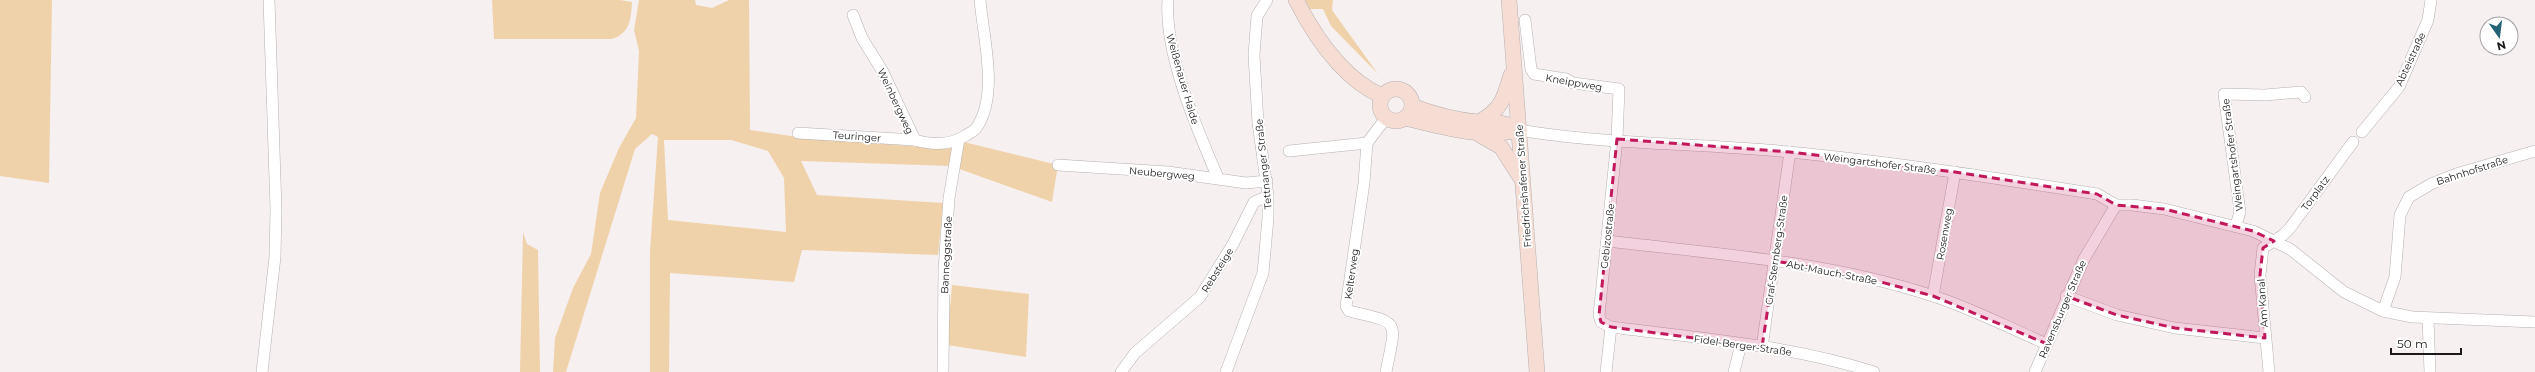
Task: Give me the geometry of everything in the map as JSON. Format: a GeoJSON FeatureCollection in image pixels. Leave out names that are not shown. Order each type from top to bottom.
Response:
{"type":"FeatureCollection","features":[{"type":"Feature","properties":{"kind":"street"},"geometry":{"type":"LineString","coordinates":[[262,372],[272,292],[275,251],[269,0]]}},
{"type":"Feature","properties":{"kind":"street","name":"Weinbergweg"},"geometry":{"type":"LineString","coordinates":[[853,15],[862,38],[883,72],[915,140],[929,144],[944,144],[959,140],[976,128],[981,118],[989,80],[980,0]]}},
{"type":"Feature","properties":{"kind":"street","name":"Weißenauer Halde"},"geometry":{"type":"LineString","coordinates":[[1168,0],[1168,26],[1187,103],[1218,178]]}},
{"type":"Feature","properties":{"kind":"street","name":"Tettnanger Straße"},"geometry":{"type":"LineString","coordinates":[[1226,372],[1263,273],[1268,218],[1268,196],[1258,123],[1254,55],[1257,16],[1267,0]]}},
{"type":"Feature","properties":{"kind":"street"},"geometry":{"type":"LineString","coordinates":[[1296,0],[1315,33],[1339,63],[1359,82],[1382,96]]}},
{"type":"Feature","properties":{"kind":"street","name":"Friedrichshafener Straße"},"geometry":{"type":"LineString","coordinates":[[1509,0],[1519,130],[1521,178],[1537,372]]}},
{"type":"Feature","properties":{"kind":"street","name":"Abteistraße"},"geometry":{"type":"LineString","coordinates":[[2362,132],[2398,87],[2428,20],[2431,0]]}},
{"type":"Feature","properties":{"kind":"street","name":"Kneippweg"},"geometry":{"type":"LineString","coordinates":[[1525,20],[1530,69],[1534,74],[1566,78],[1573,83],[1619,89],[1617,139]]}},
{"type":"Feature","properties":{"kind":"street"},"geometry":{"type":"LineString","coordinates":[[1477,128],[1493,115],[1501,105],[1514,65]]}},
{"type":"Feature","properties":{"kind":"street"},"geometry":{"type":"LineString","coordinates":[[1409,112],[1409,96],[1402,90],[1391,90],[1382,96],[1380,105],[1386,118],[1393,121],[1409,112],[1501,134],[1519,130]]}},
{"type":"Feature","properties":{"kind":"street","name":"Weingartshofer Straße"},"geometry":{"type":"LineString","coordinates":[[2236,225],[2240,212],[2224,94],[2265,95],[2301,92],[2305,97]]}},
{"type":"Feature","properties":{"kind":"street"},"geometry":{"type":"LineString","coordinates":[[1289,151],[1367,143],[1386,118]]}},
{"type":"Feature","properties":{"kind":"street"},"geometry":{"type":"LineString","coordinates":[[1477,128],[1501,147],[1521,178]]}},
{"type":"Feature","properties":{"kind":"street","name":"Weingartshofer Straße"},"geometry":{"type":"LineString","coordinates":[[1519,130],[1546,134],[1790,152],[1955,172],[2097,194],[2116,205],[2132,205],[2164,209],[2236,225],[2274,241]]}},
{"type":"Feature","properties":{"kind":"street","name":"Teuringer"},"geometry":{"type":"LineString","coordinates":[[798,133],[915,140]]}},
{"type":"Feature","properties":{"kind":"street","name":"Gebizostraße"},"geometry":{"type":"LineString","coordinates":[[1610,327],[1601,322],[1598,315],[1617,139]]}},
{"type":"Feature","properties":{"kind":"street","name":"Banneggstraße"},"geometry":{"type":"LineString","coordinates":[[943,372],[944,270],[948,214],[959,140]]}},
{"type":"Feature","properties":{"kind":"street","name":"Torplatz"},"geometry":{"type":"LineString","coordinates":[[2274,241],[2290,228],[2353,142]]}},
{"type":"Feature","properties":{"kind":"street","name":"Kelterweg"},"geometry":{"type":"LineString","coordinates":[[1367,143],[1364,183],[1346,306],[1349,311],[1385,319],[1391,324],[1394,333],[1386,372]]}},
{"type":"Feature","properties":{"kind":"street","name":"Bahnhofstraße"},"geometry":{"type":"LineString","coordinates":[[2383,310],[2395,277],[2400,215],[2409,197],[2431,184],[2456,174],[2535,151]]}},
{"type":"Feature","properties":{"kind":"street","name":"Graf-Sternberg-Straße"},"geometry":{"type":"LineString","coordinates":[[1762,347],[1776,261],[1790,152]]}},
{"type":"Feature","properties":{"kind":"street","name":"Neubergweg"},"geometry":{"type":"LineString","coordinates":[[1058,165],[1218,178],[1246,183],[1267,181]]}},
{"type":"Feature","properties":{"kind":"street","name":"Rosenweg"},"geometry":{"type":"LineString","coordinates":[[1933,296],[1955,172]]}},
{"type":"Feature","properties":{"kind":"street","name":"Rebsteige"},"geometry":{"type":"LineString","coordinates":[[1121,372],[1135,353],[1200,297],[1233,244],[1254,202],[1268,196]]}},
{"type":"Feature","properties":{"kind":"street","name":"Ravensburger Straße"},"geometry":{"type":"LineString","coordinates":[[2035,372],[2066,296],[2084,259],[2116,205]]}},
{"type":"Feature","properties":{"kind":"street","name":"Abt-Mauch-Straße"},"geometry":{"type":"LineString","coordinates":[[1607,241],[1776,261],[1855,275],[1933,296],[2047,344]]}},
{"type":"Feature","properties":{"kind":"street"},"geometry":{"type":"LineString","coordinates":[[2274,241],[2303,258],[2344,292],[2383,310],[2428,318],[2535,322]]}},
{"type":"Feature","properties":{"kind":"street","name":"Am Kanal"},"geometry":{"type":"LineString","coordinates":[[2269,372],[2260,276],[2263,248],[2274,241]]}},
{"type":"Feature","properties":{"kind":"street"},"geometry":{"type":"LineString","coordinates":[[2066,296],[2117,315],[2175,328],[2265,338]]}},
{"type":"Feature","properties":{"kind":"street"},"geometry":{"type":"LineString","coordinates":[[2428,318],[2430,372]]}},
{"type":"Feature","properties":{"kind":"street"},"geometry":{"type":"LineString","coordinates":[[1606,372],[1610,327]]}},
{"type":"Feature","properties":{"kind":"street","name":"Fidel-Berger-Straße"},"geometry":{"type":"LineString","coordinates":[[1610,327],[1762,347],[1837,360],[1874,372]]}},
{"type":"Feature","properties":{"kind":"street"},"geometry":{"type":"LineString","coordinates":[[1734,372],[1741,344]]}},
{"type":"Feature","properties":{"kind":"highlighted area"},"geometry":{"type":"Polygon","coordinates":[[[1617,139],[1790,152],[1955,172],[2097,194],[2116,205],[2164,209],[2216,220],[2253,231],[2274,241],[2263,248],[2260,275],[2265,338],[2175,328],[2117,315],[2066,296],[2047,344],[1933,296],[1855,275],[1775,261],[1762,347],[1611,327],[1601,322],[1599,315],[1617,139]]]}},
{"type":"Feature","properties":{"kind":"shaded area"},"geometry":{"type":"Polygon","coordinates":[[[0,0],[52,0],[49,183],[0,176],[0,0]]]}},
{"type":"Feature","properties":{"kind":"shaded area"},"geometry":{"type":"Polygon","coordinates":[[[492,0],[620,0],[632,2],[630,20],[626,29],[623,33],[612,39],[494,39],[492,0]]]}},
{"type":"Feature","properties":{"kind":"shaded area"},"geometry":{"type":"Polygon","coordinates":[[[639,0],[695,0],[696,5],[712,8],[729,0],[749,0],[750,130],[798,137],[947,149],[964,142],[1058,165],[1052,202],[951,166],[801,161],[817,195],[943,203],[938,255],[802,250],[794,282],[670,273],[669,372],[650,372],[650,251],[658,137],[652,134],[635,149],[566,372],[553,372],[555,338],[573,288],[591,254],[600,193],[619,148],[636,118],[639,51],[634,30],[639,0]],[[664,140],[668,220],[786,232],[784,178],[768,151],[731,140],[664,140]]]}},
{"type":"Feature","properties":{"kind":"shaded area"},"geometry":{"type":"Polygon","coordinates":[[[1305,0],[1333,0],[1332,10],[1378,74],[1331,26],[1323,9],[1310,9],[1305,0]]]}},
{"type":"Feature","properties":{"kind":"shaded area"},"geometry":{"type":"Polygon","coordinates":[[[523,232],[527,244],[538,250],[540,372],[520,372],[523,232]]]}},
{"type":"Feature","properties":{"kind":"shaded area"},"geometry":{"type":"Polygon","coordinates":[[[952,285],[1029,294],[1026,357],[947,345],[952,285]]]}}]}
